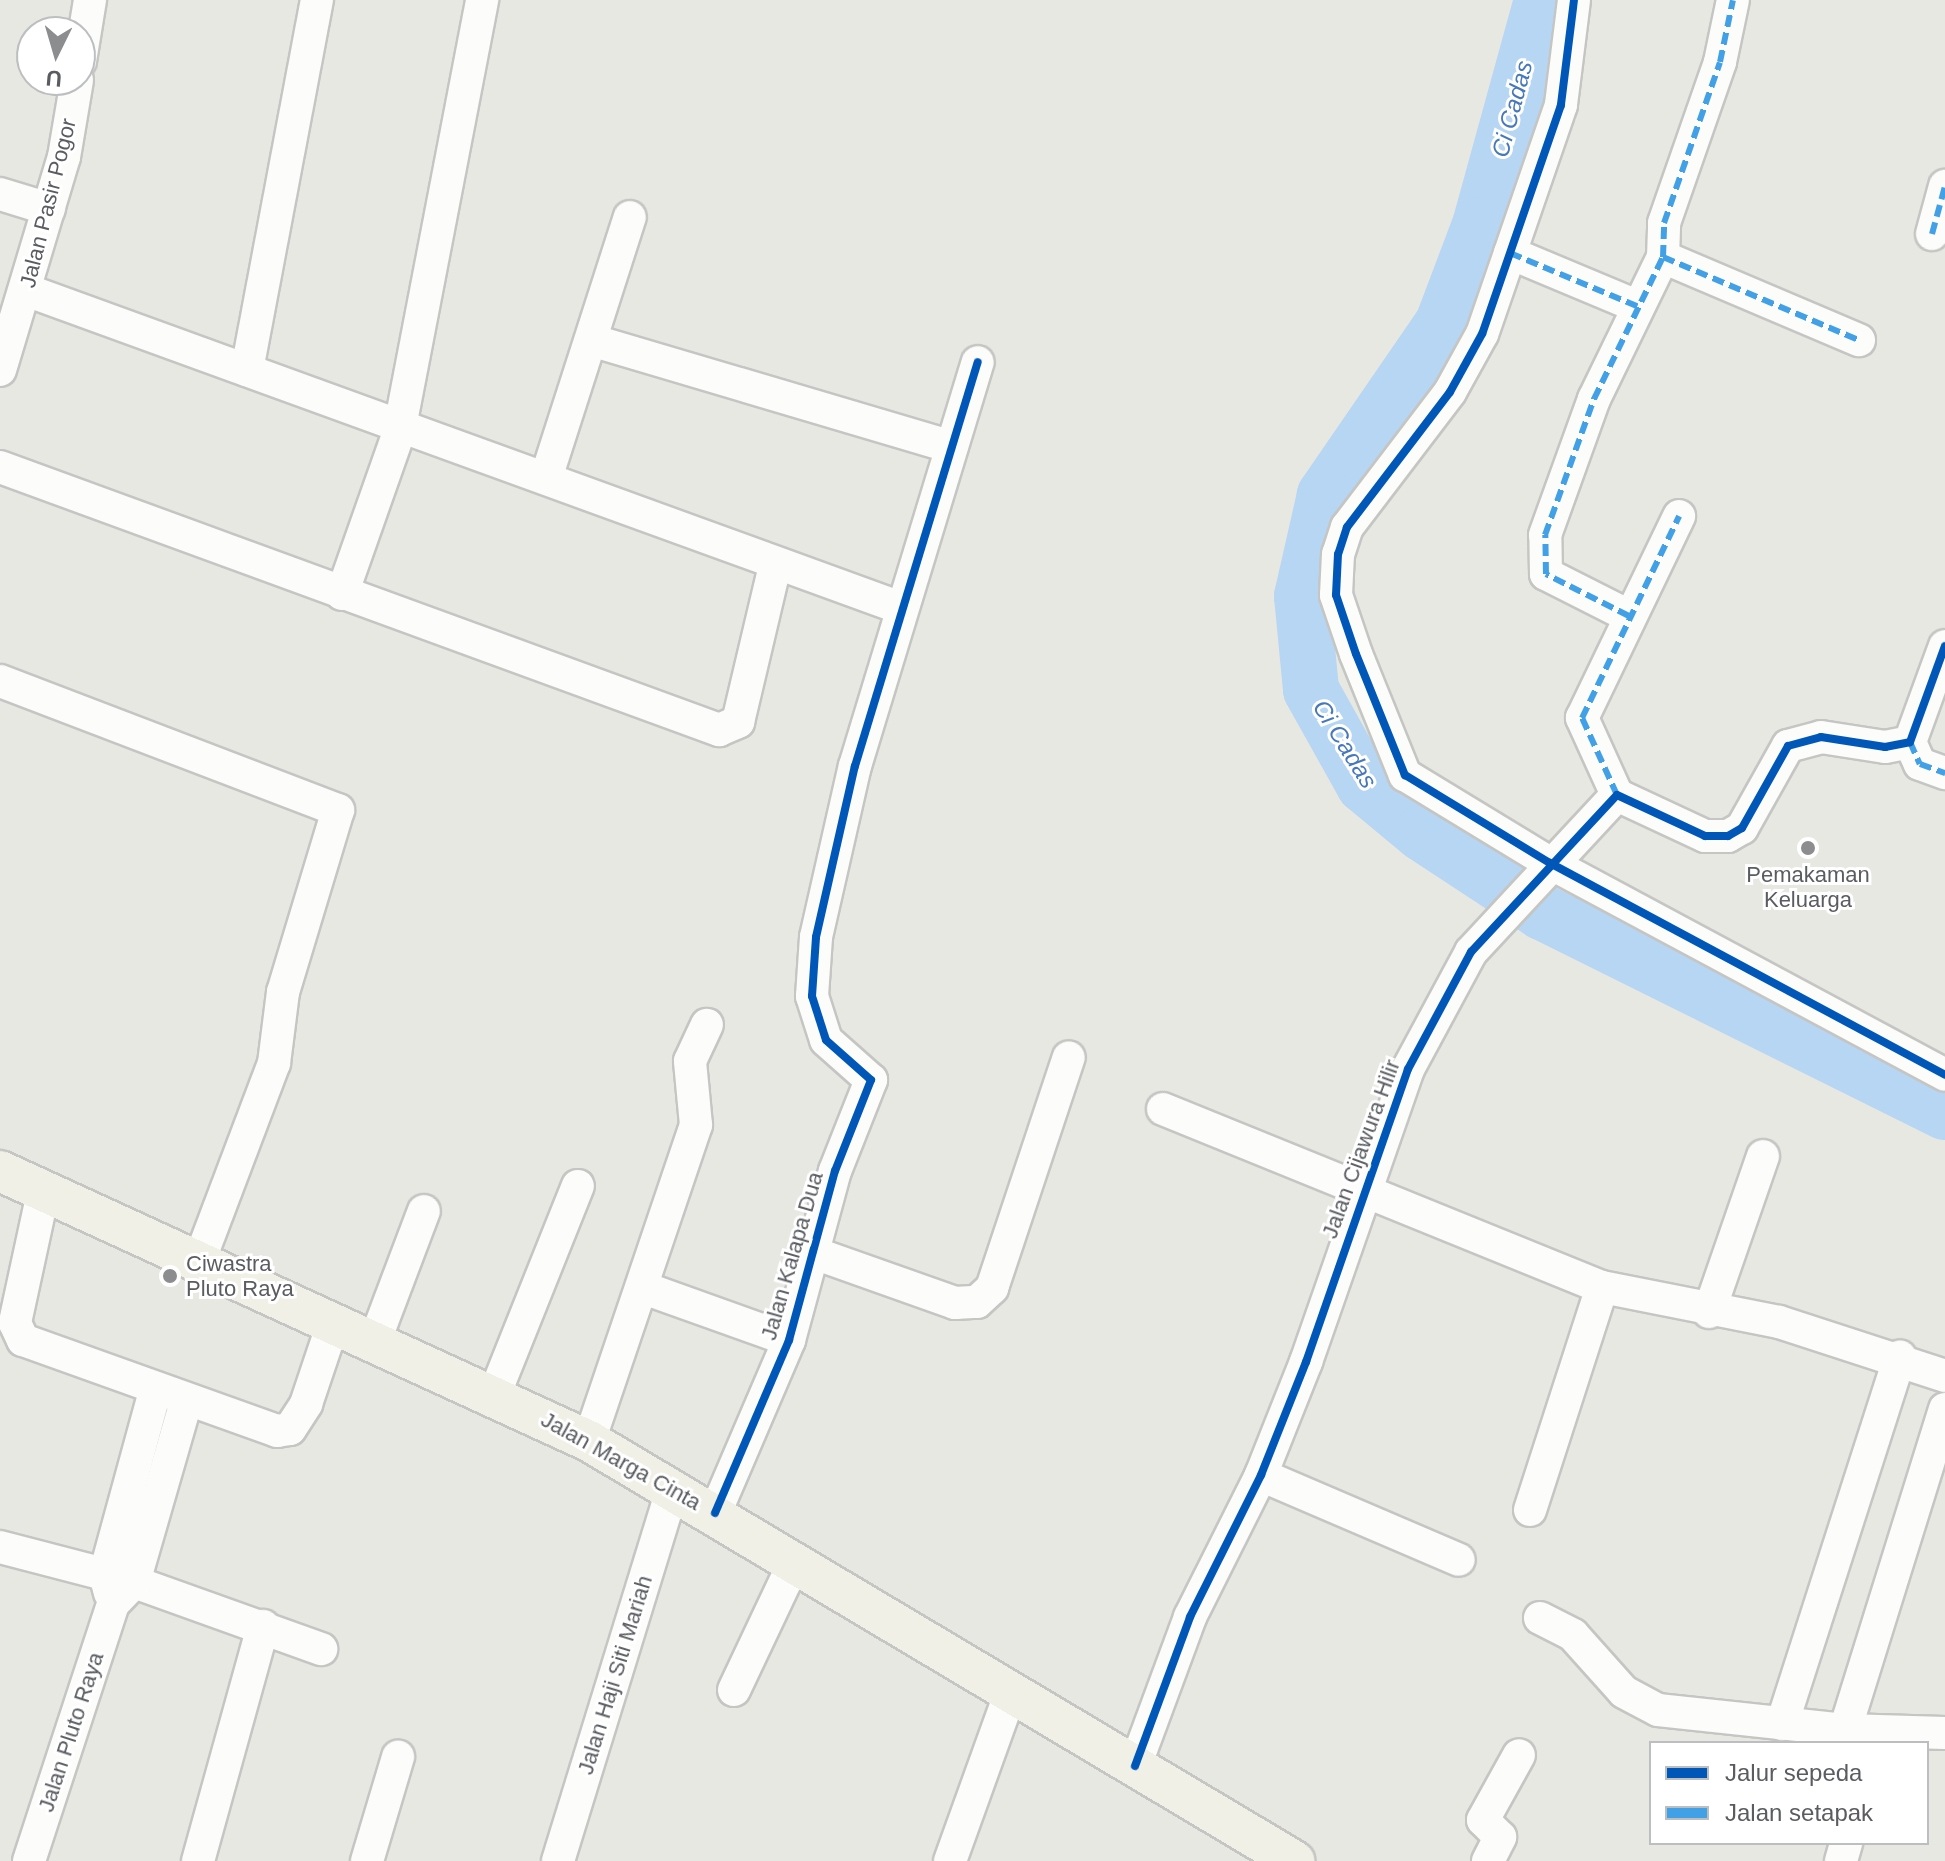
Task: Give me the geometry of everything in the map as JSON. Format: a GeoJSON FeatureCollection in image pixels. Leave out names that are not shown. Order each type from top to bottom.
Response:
{"type":"FeatureCollection","features":[{"type":"Feature","properties":{"kind":"main road","name":"Jalan Marga Cinta"},"geometry":{"type":"LineString","coordinates":[[0,1171],[374,1343],[495,1393],[589,1441],[715,1513],[985,1681],[1160,1780],[1294,1861]]}},
{"type":"Feature","properties":{"kind":"street"},"geometry":{"type":"LineString","coordinates":[[247,370],[317,0]]}},
{"type":"Feature","properties":{"kind":"street"},"geometry":{"type":"LineString","coordinates":[[342,594],[399,432],[482,0]]}},
{"type":"Feature","properties":{"kind":"street"},"geometry":{"type":"LineString","coordinates":[[1574,0],[1561,105],[1482,334],[1450,392],[1347,527],[1336,595],[1405,775],[1543,868],[1945,1075]]}},
{"type":"Feature","properties":{"kind":"street"},"geometry":{"type":"LineString","coordinates":[[1629,616],[1546,574],[1542,562],[1545,535],[1594,399],[1663,257],[1664,223],[1720,62],[1733,0]]}},
{"type":"Feature","properties":{"kind":"street","name":"Jalan Pasir Pogor"},"geometry":{"type":"LineString","coordinates":[[0,370],[49,209],[74,96]]}},
{"type":"Feature","properties":{"kind":"street"},"geometry":{"type":"LineString","coordinates":[[1932,234],[1945,186]]}},
{"type":"Feature","properties":{"kind":"street"},"geometry":{"type":"LineString","coordinates":[[0,194],[49,209]]}},
{"type":"Feature","properties":{"kind":"street"},"geometry":{"type":"LineString","coordinates":[[546,478],[594,341],[630,217]]}},
{"type":"Feature","properties":{"kind":"street"},"geometry":{"type":"LineString","coordinates":[[1510,253],[1637,306]]}},
{"type":"Feature","properties":{"kind":"street"},"geometry":{"type":"LineString","coordinates":[[1663,257],[1859,340]]}},
{"type":"Feature","properties":{"kind":"street"},"geometry":{"type":"LineString","coordinates":[[26,290],[247,370],[399,432],[546,478],[775,565],[901,608],[978,362]]}},
{"type":"Feature","properties":{"kind":"street"},"geometry":{"type":"LineString","coordinates":[[594,341],[952,447]]}},
{"type":"Feature","properties":{"kind":"street"},"geometry":{"type":"LineString","coordinates":[[0,467],[725,731],[738,722],[775,565]]}},
{"type":"Feature","properties":{"kind":"street"},"geometry":{"type":"LineString","coordinates":[[1679,516],[1582,718],[1617,795],[1705,836],[1728,836],[1742,828],[1788,746],[1821,737],[1885,747],[1910,742]]}},
{"type":"Feature","properties":{"kind":"street","name":"Jalan Kalapa Dua"},"geometry":{"type":"LineString","coordinates":[[715,1513],[789,1340],[871,1075],[834,1054],[826,1040],[812,996],[816,937],[855,766],[901,608]]}},
{"type":"Feature","properties":{"kind":"street"},"geometry":{"type":"LineString","coordinates":[[1945,646],[1910,742],[1920,764],[1945,773]]}},
{"type":"Feature","properties":{"kind":"street"},"geometry":{"type":"LineString","coordinates":[[0,681],[338,810],[283,992],[274,1063],[198,1264]]}},
{"type":"Feature","properties":{"kind":"street","name":"Jalan Cijawura Hilir"},"geometry":{"type":"LineString","coordinates":[[1160,1780],[1197,1603],[1261,1475],[1424,1033],[1499,913],[1617,795]]}},
{"type":"Feature","properties":{"kind":"street"},"geometry":{"type":"LineString","coordinates":[[589,1441],[644,1288],[696,1125],[690,1061],[707,1025]]}},
{"type":"Feature","properties":{"kind":"street"},"geometry":{"type":"LineString","coordinates":[[814,1253],[955,1303],[977,1302],[992,1288],[1069,1057]]}},
{"type":"Feature","properties":{"kind":"street"},"geometry":{"type":"LineString","coordinates":[[1163,1109],[1602,1287],[1709,1312],[1779,1322],[1900,1357],[1945,1376]]}},
{"type":"Feature","properties":{"kind":"street"},"geometry":{"type":"LineString","coordinates":[[1709,1312],[1763,1156]]}},
{"type":"Feature","properties":{"kind":"street"},"geometry":{"type":"LineString","coordinates":[[495,1393],[578,1186]]}},
{"type":"Feature","properties":{"kind":"street"},"geometry":{"type":"LineString","coordinates":[[43,1193],[15,1323],[19,1336],[186,1402],[290,1429],[333,1324]]}},
{"type":"Feature","properties":{"kind":"street"},"geometry":{"type":"LineString","coordinates":[[374,1343],[424,1211]]}},
{"type":"Feature","properties":{"kind":"street"},"geometry":{"type":"LineString","coordinates":[[1530,1510],[1602,1287]]}},
{"type":"Feature","properties":{"kind":"street"},"geometry":{"type":"LineString","coordinates":[[644,1288],[789,1340]]}},
{"type":"Feature","properties":{"kind":"street"},"geometry":{"type":"LineString","coordinates":[[1782,1724],[1900,1357]]}},
{"type":"Feature","properties":{"kind":"street","name":"Jalan Pluto Raya"},"geometry":{"type":"LineString","coordinates":[[118,1587],[155,1391]]}},
{"type":"Feature","properties":{"kind":"street","name":"Jalan Pluto Raya"},"geometry":{"type":"LineString","coordinates":[[29,1861],[118,1587],[186,1402]]}},
{"type":"Feature","properties":{"kind":"street"},"geometry":{"type":"LineString","coordinates":[[1845,1730],[1945,1409]]}},
{"type":"Feature","properties":{"kind":"street"},"geometry":{"type":"LineString","coordinates":[[1261,1475],[1459,1560]]}},
{"type":"Feature","properties":{"kind":"street","name":"Jalan Haji Siti Mariah"},"geometry":{"type":"LineString","coordinates":[[558,1861],[673,1488]]}},
{"type":"Feature","properties":{"kind":"street"},"geometry":{"type":"LineString","coordinates":[[0,1547],[118,1587],[263,1626],[321,1649]]}},
{"type":"Feature","properties":{"kind":"street"},"geometry":{"type":"LineString","coordinates":[[734,1690],[794,1563]]}},
{"type":"Feature","properties":{"kind":"street"},"geometry":{"type":"LineString","coordinates":[[1540,1618],[1584,1644],[1624,1692],[1648,1706],[1845,1730],[1945,1733]]}},
{"type":"Feature","properties":{"kind":"street"},"geometry":{"type":"LineString","coordinates":[[198,1861],[263,1626]]}},
{"type":"Feature","properties":{"kind":"street"},"geometry":{"type":"LineString","coordinates":[[950,1861],[985,1681]]}},
{"type":"Feature","properties":{"kind":"street"},"geometry":{"type":"LineString","coordinates":[[1488,1861],[1500,1837],[1484,1824],[1485,1812],[1519,1755]]}},
{"type":"Feature","properties":{"kind":"street"},"geometry":{"type":"LineString","coordinates":[[367,1861],[398,1757]]}},
{"type":"Feature","properties":{"kind":"waterway","name":"Ci Cadas"},"geometry":{"type":"LineString","coordinates":[[1542,0],[1480,225],[1443,323],[1325,495],[1302,596],[1311,690],[1364,785],[1422,833],[1542,912],[1945,1112]]}},
{"type":"Feature","properties":{"kind":"marked path"},"geometry":{"type":"LineString","coordinates":[[1629,616],[1546,574],[1545,535],[1594,399],[1663,257],[1664,223],[1720,62],[1733,0]]}},
{"type":"Feature","properties":{"kind":"marked path"},"geometry":{"type":"LineString","coordinates":[[1932,234],[1945,186]]}},
{"type":"Feature","properties":{"kind":"marked path"},"geometry":{"type":"LineString","coordinates":[[1510,253],[1637,306]]}},
{"type":"Feature","properties":{"kind":"marked path"},"geometry":{"type":"LineString","coordinates":[[1663,257],[1859,340]]}},
{"type":"Feature","properties":{"kind":"marked path"},"geometry":{"type":"LineString","coordinates":[[1617,795],[1582,718],[1679,516]]}},
{"type":"Feature","properties":{"kind":"marked path"},"geometry":{"type":"LineString","coordinates":[[1910,742],[1920,764],[1945,773]]}},
{"type":"Feature","properties":{"kind":"cycle path"},"geometry":{"type":"LineString","coordinates":[[1574,0],[1561,105],[1482,334],[1450,392],[1347,527],[1338,554],[1336,595],[1356,654],[1405,775],[1550,863],[1945,1075]]}},
{"type":"Feature","properties":{"kind":"cycle path"},"geometry":{"type":"LineString","coordinates":[[715,1513],[789,1340],[835,1171],[871,1080],[826,1040],[812,996],[816,937],[855,766],[978,362]]}},
{"type":"Feature","properties":{"kind":"cycle path"},"geometry":{"type":"LineString","coordinates":[[1135,1766],[1190,1617],[1261,1475],[1306,1362],[1408,1069],[1471,952],[1617,795],[1705,836],[1728,836],[1742,828],[1788,746],[1821,737],[1885,747],[1910,742],[1945,646]]}},
{"type":"Feature","properties":{"kind":"place","name":"Pemakaman Keluarga"},"geometry":{"type":"Point","coordinates":[1808,848]}},
{"type":"Feature","properties":{"kind":"place","name":"Ciwastra Pluto Raya"},"geometry":{"type":"Point","coordinates":[170,1276]}}]}
